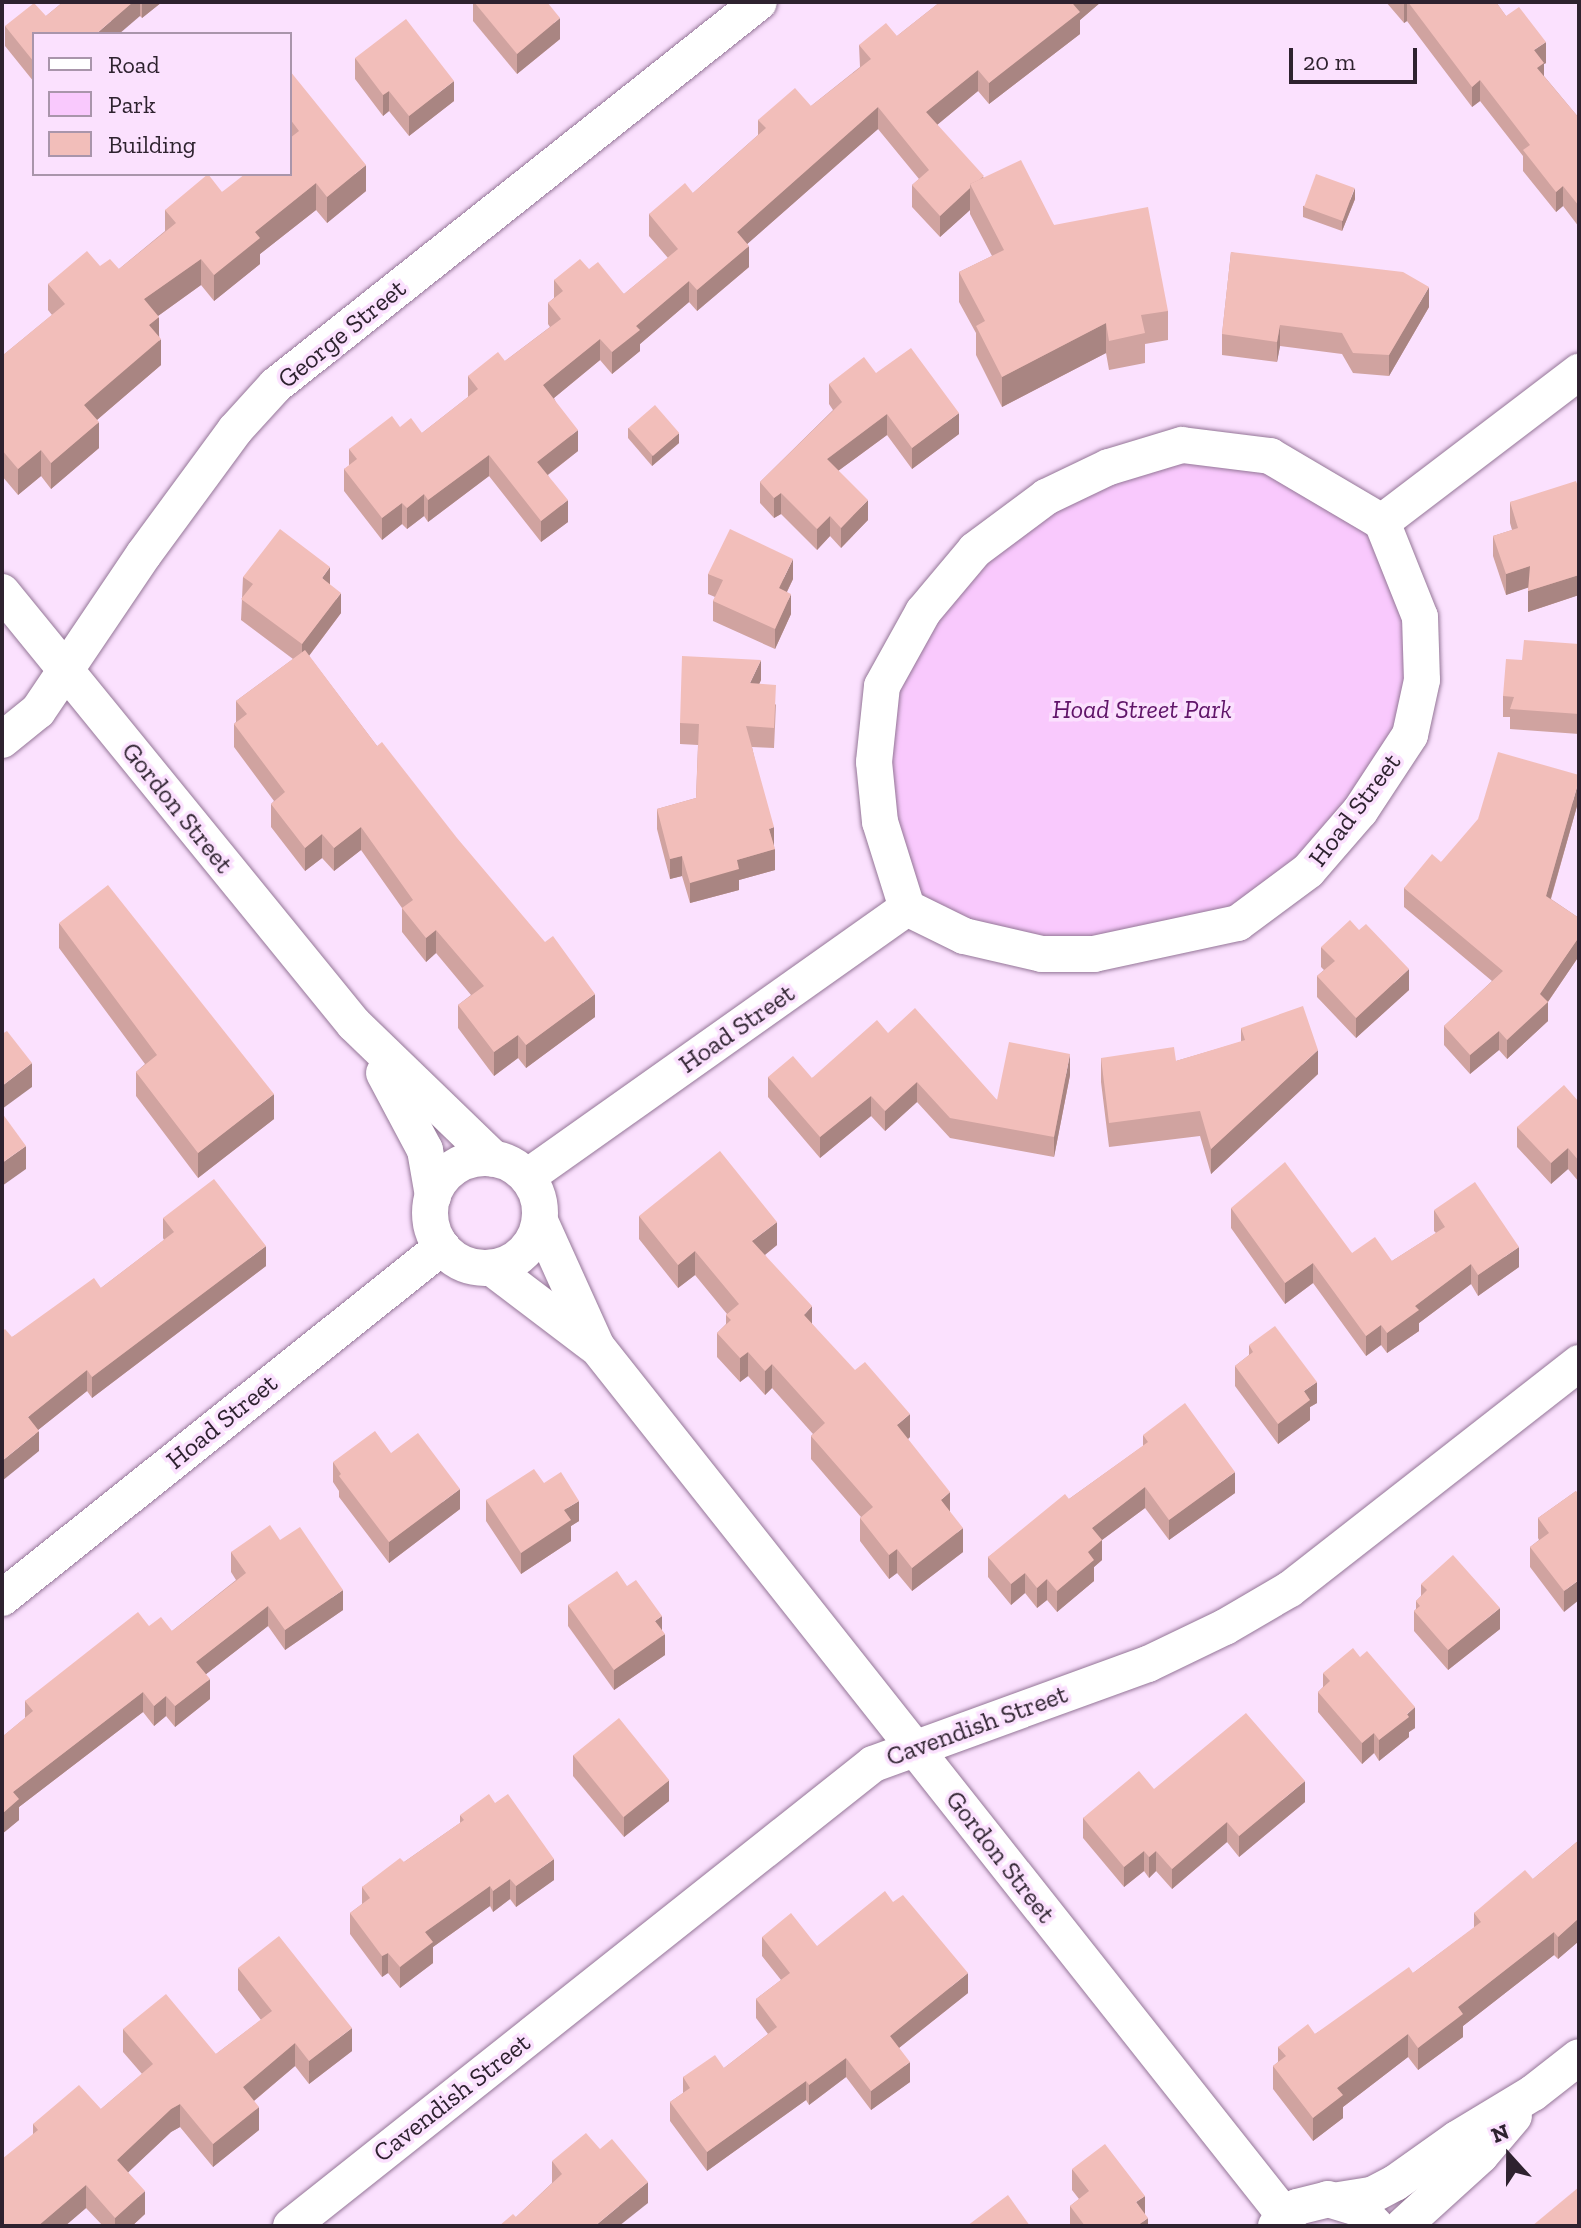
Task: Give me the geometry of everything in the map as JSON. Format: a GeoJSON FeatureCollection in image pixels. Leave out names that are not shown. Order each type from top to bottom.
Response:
{"type":"FeatureCollection","features":[{"type":"Feature","properties":{"kind":"street","name":"George Street"},"geometry":{"type":"LineString","coordinates":[[2,740],[38,711],[235,430],[276,385],[759,2]]}},
{"type":"Feature","properties":{"kind":"street"},"geometry":{"type":"LineString","coordinates":[[907,908],[880,822],[874,762],[882,686],[923,612],[975,550],[1046,497],[1109,467],[1182,445],[1270,456],[1382,522],[1579,372]]}},
{"type":"Feature","properties":{"kind":"street","name":"Hoad Street"},"geometry":{"type":"LineString","coordinates":[[527,1177],[907,908],[964,936],[1042,954],[1094,954],[1238,923],[1308,871],[1360,811],[1410,735],[1422,680],[1420,617],[1382,522]]}},
{"type":"Feature","properties":{"kind":"street","name":"Gordon Street"},"geometry":{"type":"LineString","coordinates":[[2,592],[354,1024],[494,1159]]}},
{"type":"Feature","properties":{"kind":"street","name":"Gordon Street"},"geometry":{"type":"LineString","coordinates":[[354,1024],[406,1109],[425,1150],[433,1196]]}},
{"type":"Feature","properties":{"kind":"street"},"geometry":{"type":"LineString","coordinates":[[479,1159],[494,1159],[517,1168],[527,1177],[538,1197],[540,1221],[535,1238],[524,1252],[492,1268],[459,1262],[442,1247],[432,1228],[433,1196],[450,1171],[479,1159]]}},
{"type":"Feature","properties":{"kind":"street","name":"Gordon Street"},"geometry":{"type":"LineString","coordinates":[[540,1221],[597,1347],[1281,2221]]}},
{"type":"Feature","properties":{"kind":"street","name":"Hoad Street"},"geometry":{"type":"LineString","coordinates":[[2,1598],[442,1247]]}},
{"type":"Feature","properties":{"kind":"street","name":"Gordon Street"},"geometry":{"type":"LineString","coordinates":[[492,1268],[597,1347]]}},
{"type":"Feature","properties":{"kind":"street","name":"Cavendish Street"},"geometry":{"type":"LineString","coordinates":[[291,2226],[873,1764],[1148,1664],[1225,1627],[1290,1589],[1579,1363]]}},
{"type":"Feature","properties":{"kind":"street"},"geometry":{"type":"LineString","coordinates":[[1281,2221],[1307,2203],[1372,2195],[1395,2183],[1457,2139],[1533,2093],[1579,2057]]}},
{"type":"Feature","properties":{"kind":"street"},"geometry":{"type":"LineString","coordinates":[[1403,2226],[1481,2155],[1533,2093]]}},
{"type":"Feature","properties":{"kind":"street"},"geometry":{"type":"LineString","coordinates":[[1339,2200],[1358,2208],[1376,2226]]}},
{"type":"Feature","properties":{"kind":"green space","name":"Hoad Street Park"},"geometry":{"type":"Polygon","coordinates":[[[1270,456],[1382,522],[1403,568],[1410,735],[1238,923],[1094,954],[907,908],[874,762],[923,612],[1109,467],[1270,456]]]}},
{"type":"Feature","properties":{"kind":"building"},"geometry":{"type":"Polygon","coordinates":[[[63,2],[133,2],[98,32],[32,32],[32,60],[5,26],[34,3],[46,16],[63,2]]]}},
{"type":"Feature","properties":{"kind":"building"},"geometry":{"type":"Polygon","coordinates":[[[474,2],[547,2],[560,18],[517,54],[474,2]]]}},
{"type":"Feature","properties":{"kind":"building"},"geometry":{"type":"Polygon","coordinates":[[[940,2],[1076,2],[1073,4],[1080,12],[989,83],[978,70],[926,112],[984,176],[970,184],[970,188],[940,216],[912,185],[929,170],[878,107],[737,232],[749,246],[697,290],[689,281],[636,326],[640,330],[612,352],[600,339],[543,385],[578,430],[537,462],[568,500],[541,521],[489,455],[428,500],[424,494],[407,508],[402,503],[382,518],[344,469],[357,459],[349,449],[392,416],[400,427],[411,418],[422,433],[478,389],[468,376],[498,352],[505,361],[561,319],[548,303],[563,291],[554,280],[580,259],[589,269],[598,262],[624,294],[678,249],[649,214],[685,183],[693,193],[766,128],[758,120],[795,88],[811,106],[871,59],[859,45],[886,23],[897,36],[940,2]]]}},
{"type":"Feature","properties":{"kind":"building"},"geometry":{"type":"Polygon","coordinates":[[[1408,2],[1496,2],[1506,16],[1519,7],[1546,42],[1534,50],[1544,63],[1537,68],[1579,118],[1579,206],[1563,186],[1556,192],[1523,150],[1530,145],[1480,80],[1472,87],[1408,2]]]}},
{"type":"Feature","properties":{"kind":"building"},"geometry":{"type":"Polygon","coordinates":[[[406,19],[454,81],[409,116],[389,91],[383,95],[355,58],[406,19]]]}},
{"type":"Feature","properties":{"kind":"building"},"geometry":{"type":"Polygon","coordinates":[[[292,73],[366,165],[327,197],[316,183],[255,232],[260,238],[214,275],[201,259],[144,299],[159,317],[149,325],[161,339],[84,405],[99,422],[51,463],[41,450],[18,469],[2,450],[2,356],[65,304],[48,284],[87,251],[100,266],[110,259],[119,269],[176,223],[165,210],[206,176],[210,176],[222,192],[242,176],[292,176],[292,136],[299,131],[292,122],[292,73]]]}},
{"type":"Feature","properties":{"kind":"building"},"geometry":{"type":"Polygon","coordinates":[[[1021,160],[1054,225],[1148,207],[1168,311],[1141,315],[1145,333],[1109,341],[1106,323],[1002,377],[976,326],[985,321],[959,272],[1004,250],[970,184],[1021,160]]]}},
{"type":"Feature","properties":{"kind":"building"},"geometry":{"type":"Polygon","coordinates":[[[1316,174],[1355,188],[1343,221],[1304,207],[1316,174]]]}},
{"type":"Feature","properties":{"kind":"building"},"geometry":{"type":"Polygon","coordinates":[[[1231,252],[1403,272],[1429,287],[1389,355],[1353,353],[1342,333],[1280,325],[1277,342],[1222,334],[1231,252]]]}},
{"type":"Feature","properties":{"kind":"building"},"geometry":{"type":"Polygon","coordinates":[[[911,348],[959,413],[912,448],[887,414],[827,459],[868,500],[841,528],[830,516],[817,529],[781,493],[774,498],[760,482],[842,402],[829,384],[864,357],[876,373],[911,348]]]}},
{"type":"Feature","properties":{"kind":"building"},"geometry":{"type":"Polygon","coordinates":[[[655,405],[679,433],[653,456],[629,428],[655,405]]]}},
{"type":"Feature","properties":{"kind":"building"},"geometry":{"type":"Polygon","coordinates":[[[1576,481],[1579,489],[1579,575],[1528,591],[1530,566],[1506,574],[1493,536],[1518,528],[1510,502],[1576,481]]]}},
{"type":"Feature","properties":{"kind":"building"},"geometry":{"type":"Polygon","coordinates":[[[280,529],[330,567],[322,578],[341,593],[302,644],[241,599],[253,584],[243,577],[280,529]]]}},
{"type":"Feature","properties":{"kind":"building"},"geometry":{"type":"Polygon","coordinates":[[[730,529],[793,559],[779,588],[791,594],[775,629],[713,601],[723,580],[708,574],[730,529]]]}},
{"type":"Feature","properties":{"kind":"building"},"geometry":{"type":"Polygon","coordinates":[[[1524,640],[1579,644],[1579,714],[1510,709],[1514,697],[1503,696],[1506,659],[1522,660],[1524,640]]]}},
{"type":"Feature","properties":{"kind":"building"},"geometry":{"type":"Polygon","coordinates":[[[305,650],[377,746],[382,742],[457,838],[545,942],[553,936],[595,994],[526,1045],[518,1035],[494,1052],[458,1005],[484,986],[436,930],[426,938],[402,908],[413,900],[361,827],[334,848],[322,834],[305,848],[271,804],[285,792],[234,724],[247,714],[236,701],[305,650]]]}},
{"type":"Feature","properties":{"kind":"building"},"geometry":{"type":"Polygon","coordinates":[[[682,656],[761,660],[750,683],[776,685],[774,728],[746,726],[774,827],[769,829],[775,849],[737,860],[739,869],[690,883],[682,856],[670,859],[657,809],[696,798],[699,724],[680,723],[682,656]]]}},
{"type":"Feature","properties":{"kind":"building"},"geometry":{"type":"Polygon","coordinates":[[[1498,752],[1579,775],[1546,896],[1579,918],[1579,937],[1540,994],[1548,1002],[1507,1040],[1499,1031],[1470,1055],[1444,1026],[1503,971],[1404,888],[1432,854],[1441,862],[1478,819],[1498,752]]]}},
{"type":"Feature","properties":{"kind":"building"},"geometry":{"type":"Polygon","coordinates":[[[108,885],[274,1094],[198,1153],[136,1072],[157,1055],[59,923],[108,885]]]}},
{"type":"Feature","properties":{"kind":"building"},"geometry":{"type":"Polygon","coordinates":[[[1350,920],[1359,930],[1366,924],[1409,969],[1356,1018],[1317,976],[1335,961],[1321,947],[1350,920]]]}},
{"type":"Feature","properties":{"kind":"building"},"geometry":{"type":"Polygon","coordinates":[[[1303,1006],[1318,1050],[1211,1149],[1200,1111],[1109,1123],[1101,1058],[1174,1047],[1176,1061],[1245,1040],[1241,1028],[1303,1006]]]}},
{"type":"Feature","properties":{"kind":"building"},"geometry":{"type":"Polygon","coordinates":[[[915,1008],[997,1100],[1009,1042],[1070,1054],[1054,1137],[950,1118],[917,1082],[885,1111],[871,1096],[820,1137],[768,1077],[793,1056],[812,1078],[877,1020],[888,1033],[915,1008]]]}},
{"type":"Feature","properties":{"kind":"building"},"geometry":{"type":"Polygon","coordinates":[[[7,1031],[32,1063],[2,1086],[2,1034],[7,1031]]]}},
{"type":"Feature","properties":{"kind":"building"},"geometry":{"type":"Polygon","coordinates":[[[1564,1085],[1579,1102],[1579,1161],[1568,1148],[1551,1163],[1517,1127],[1564,1085]]]}},
{"type":"Feature","properties":{"kind":"building"},"geometry":{"type":"Polygon","coordinates":[[[2,1113],[26,1146],[2,1163],[2,1113]]]}},
{"type":"Feature","properties":{"kind":"building"},"geometry":{"type":"Polygon","coordinates":[[[720,1151],[777,1222],[752,1241],[812,1306],[804,1315],[855,1370],[865,1362],[910,1414],[897,1425],[950,1492],[941,1500],[963,1528],[912,1568],[897,1549],[889,1555],[860,1518],[873,1507],[811,1436],[825,1423],[772,1364],[765,1371],[748,1352],[740,1358],[717,1333],[731,1320],[726,1315],[739,1304],[695,1251],[678,1265],[639,1216],[720,1151]]]}},
{"type":"Feature","properties":{"kind":"building"},"geometry":{"type":"Polygon","coordinates":[[[1285,1162],[1352,1253],[1375,1237],[1392,1261],[1445,1227],[1434,1210],[1475,1182],[1519,1247],[1478,1275],[1471,1264],[1415,1306],[1419,1310],[1387,1333],[1381,1325],[1366,1336],[1313,1263],[1285,1283],[1231,1208],[1285,1162]]]}},
{"type":"Feature","properties":{"kind":"building"},"geometry":{"type":"Polygon","coordinates":[[[214,1179],[266,1246],[92,1377],[87,1370],[28,1417],[39,1431],[2,1461],[2,1332],[5,1329],[12,1337],[94,1278],[101,1288],[174,1232],[163,1218],[214,1179]]]}},
{"type":"Feature","properties":{"kind":"building"},"geometry":{"type":"Polygon","coordinates":[[[1275,1326],[1317,1382],[1304,1391],[1310,1400],[1278,1424],[1235,1366],[1253,1352],[1249,1345],[1275,1326]]]}},
{"type":"Feature","properties":{"kind":"building"},"geometry":{"type":"Polygon","coordinates":[[[1185,1403],[1235,1472],[1169,1520],[1145,1487],[1092,1528],[1102,1540],[1088,1552],[1094,1560],[1057,1591],[1047,1579],[1037,1588],[1025,1573],[1011,1584],[988,1557],[1065,1494],[1069,1499],[1148,1442],[1143,1435],[1185,1403]]]}},
{"type":"Feature","properties":{"kind":"building"},"geometry":{"type":"Polygon","coordinates":[[[375,1431],[391,1453],[418,1433],[460,1489],[389,1542],[339,1476],[341,1474],[333,1462],[375,1431]]]}},
{"type":"Feature","properties":{"kind":"building"},"geometry":{"type":"Polygon","coordinates":[[[534,1469],[544,1483],[561,1472],[579,1501],[564,1510],[571,1520],[521,1553],[486,1500],[534,1469]]]}},
{"type":"Feature","properties":{"kind":"building"},"geometry":{"type":"Polygon","coordinates":[[[1576,1491],[1579,1494],[1579,1580],[1564,1591],[1530,1547],[1549,1533],[1538,1518],[1576,1491]]]}},
{"type":"Feature","properties":{"kind":"building"},"geometry":{"type":"Polygon","coordinates":[[[270,1525],[280,1540],[300,1527],[343,1590],[285,1630],[268,1606],[196,1662],[210,1679],[175,1706],[166,1696],[154,1706],[143,1692],[13,1792],[19,1799],[2,1814],[2,1737],[33,1711],[25,1701],[138,1612],[149,1626],[161,1617],[172,1631],[246,1573],[231,1552],[270,1525]]]}},
{"type":"Feature","properties":{"kind":"building"},"geometry":{"type":"Polygon","coordinates":[[[1453,1555],[1500,1608],[1448,1650],[1414,1611],[1420,1606],[1416,1601],[1427,1590],[1421,1584],[1453,1555]]]}},
{"type":"Feature","properties":{"kind":"building"},"geometry":{"type":"Polygon","coordinates":[[[617,1571],[627,1586],[636,1580],[662,1616],[655,1621],[665,1634],[614,1670],[568,1605],[617,1571]]]}},
{"type":"Feature","properties":{"kind":"building"},"geometry":{"type":"Polygon","coordinates":[[[1353,1648],[1360,1657],[1367,1651],[1415,1707],[1407,1714],[1409,1717],[1379,1740],[1374,1733],[1362,1743],[1318,1692],[1330,1681],[1323,1673],[1353,1648]]]}},
{"type":"Feature","properties":{"kind":"building"},"geometry":{"type":"Polygon","coordinates":[[[1246,1713],[1305,1781],[1239,1836],[1227,1822],[1172,1869],[1156,1851],[1149,1857],[1144,1851],[1124,1867],[1083,1818],[1139,1771],[1154,1789],[1246,1713]]]}},
{"type":"Feature","properties":{"kind":"building"},"geometry":{"type":"Polygon","coordinates":[[[619,1718],[669,1780],[623,1817],[573,1755],[619,1718]]]}},
{"type":"Feature","properties":{"kind":"building"},"geometry":{"type":"Polygon","coordinates":[[[489,1794],[495,1803],[508,1794],[554,1859],[516,1886],[510,1879],[493,1891],[490,1886],[425,1932],[433,1942],[400,1967],[388,1953],[382,1956],[350,1913],[370,1898],[362,1887],[400,1858],[404,1862],[464,1820],[460,1815],[489,1794]]]}},
{"type":"Feature","properties":{"kind":"building"},"geometry":{"type":"Polygon","coordinates":[[[1579,1840],[1579,1918],[1558,1937],[1554,1932],[1458,2007],[1463,2014],[1418,2048],[1408,2034],[1337,2088],[1343,2095],[1313,2118],[1273,2066],[1286,2056],[1278,2047],[1308,2024],[1315,2034],[1409,1967],[1413,1973],[1481,1922],[1474,1913],[1525,1870],[1533,1879],[1579,1840]]]}},
{"type":"Feature","properties":{"kind":"building"},"geometry":{"type":"Polygon","coordinates":[[[885,1891],[893,1902],[903,1895],[968,1973],[890,2036],[910,2062],[871,2091],[846,2058],[809,2085],[806,2081],[707,2152],[670,2102],[690,2088],[683,2077],[715,2055],[724,2068],[777,2027],[756,1999],[790,1973],[762,1937],[791,1913],[817,1946],[885,1891]]]}},
{"type":"Feature","properties":{"kind":"building"},"geometry":{"type":"Polygon","coordinates":[[[279,1936],[352,2028],[309,2061],[295,2043],[243,2087],[259,2107],[213,2144],[180,2104],[171,2109],[117,2160],[145,2191],[115,2218],[86,2185],[38,2226],[2,2226],[2,2159],[38,2130],[33,2124],[79,2085],[101,2109],[153,2064],[123,2029],[166,1994],[216,2054],[272,2011],[238,1968],[279,1936]]]}},
{"type":"Feature","properties":{"kind":"building"},"geometry":{"type":"Polygon","coordinates":[[[586,2133],[600,2149],[612,2139],[648,2182],[595,2226],[499,2226],[513,2214],[516,2217],[562,2174],[552,2161],[586,2133]]]}},
{"type":"Feature","properties":{"kind":"building"},"geometry":{"type":"Polygon","coordinates":[[[1105,2144],[1145,2196],[1136,2202],[1148,2218],[1137,2226],[1085,2226],[1070,2206],[1089,2191],[1072,2169],[1105,2144]]]}},
{"type":"Feature","properties":{"kind":"building"},"geometry":{"type":"Polygon","coordinates":[[[1579,2187],[1579,2226],[1532,2226],[1579,2187]]]}},
{"type":"Feature","properties":{"kind":"building"},"geometry":{"type":"Polygon","coordinates":[[[1008,2195],[1030,2226],[967,2226],[1008,2195]]]}}]}
